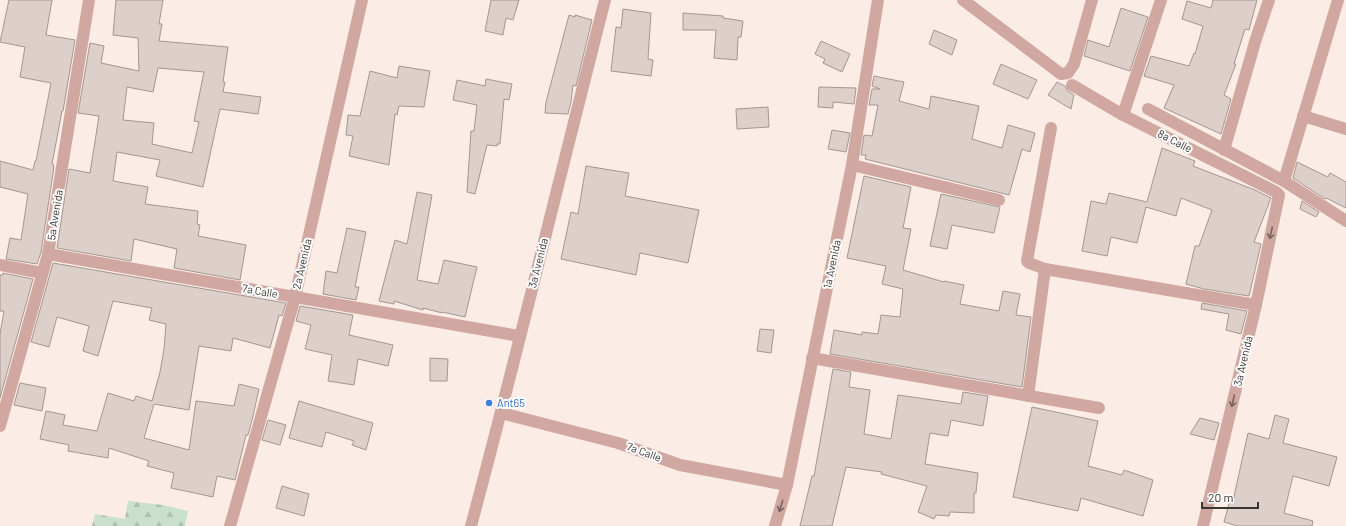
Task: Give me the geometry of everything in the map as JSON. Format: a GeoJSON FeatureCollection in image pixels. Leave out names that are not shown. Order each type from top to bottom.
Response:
{"type":"FeatureCollection","features":[{"type":"Feature","properties":{"kind":"street","name":"5a Avenida"},"geometry":{"type":"LineString","coordinates":[[0,426],[48,254],[89,0]]}},
{"type":"Feature","properties":{"kind":"street","name":"2a Avenida"},"geometry":{"type":"LineString","coordinates":[[230,526],[295,297],[362,0]]}},
{"type":"Feature","properties":{"kind":"street","name":"3a Avenida"},"geometry":{"type":"LineString","coordinates":[[471,526],[605,0]]}},
{"type":"Feature","properties":{"kind":"street","name":"1a Avenida"},"geometry":{"type":"LineString","coordinates":[[775,526],[787,485],[852,165],[878,0]]}},
{"type":"Feature","properties":{"kind":"street"},"geometry":{"type":"LineString","coordinates":[[963,0],[1061,74],[1068,72],[1074,64],[1092,0]]}},
{"type":"Feature","properties":{"kind":"street"},"geometry":{"type":"LineString","coordinates":[[1123,115],[1161,0]]}},
{"type":"Feature","properties":{"kind":"street"},"geometry":{"type":"LineString","coordinates":[[1224,150],[1255,42],[1269,0]]}},
{"type":"Feature","properties":{"kind":"street"},"geometry":{"type":"LineString","coordinates":[[1284,181],[1338,0]]}},
{"type":"Feature","properties":{"kind":"street","name":"8a Calle"},"geometry":{"type":"LineString","coordinates":[[1072,85],[1123,115],[1276,192],[1279,195]]}},
{"type":"Feature","properties":{"kind":"street"},"geometry":{"type":"LineString","coordinates":[[1148,110],[1284,181],[1346,221]]}},
{"type":"Feature","properties":{"kind":"street"},"geometry":{"type":"LineString","coordinates":[[1303,116],[1346,129]]}},
{"type":"Feature","properties":{"kind":"street"},"geometry":{"type":"LineString","coordinates":[[1052,128],[1027,261],[1046,269],[1256,305]]}},
{"type":"Feature","properties":{"kind":"street"},"geometry":{"type":"LineString","coordinates":[[852,165],[999,200]]}},
{"type":"Feature","properties":{"kind":"street"},"geometry":{"type":"LineString","coordinates":[[1279,195],[1297,189]]}},
{"type":"Feature","properties":{"kind":"street","name":"3a Avenida"},"geometry":{"type":"LineString","coordinates":[[1203,526],[1256,305],[1279,195]]}},
{"type":"Feature","properties":{"kind":"street","name":"7a Calle"},"geometry":{"type":"LineString","coordinates":[[48,254],[519,336]]}},
{"type":"Feature","properties":{"kind":"street"},"geometry":{"type":"LineString","coordinates":[[0,266],[42,273]]}},
{"type":"Feature","properties":{"kind":"street"},"geometry":{"type":"LineString","coordinates":[[1028,396],[1046,269]]}},
{"type":"Feature","properties":{"kind":"street"},"geometry":{"type":"LineString","coordinates":[[812,358],[1099,408]]}},
{"type":"Feature","properties":{"kind":"street","name":"7a Calle"},"geometry":{"type":"LineString","coordinates":[[501,413],[618,443],[680,465],[787,485]]}},
{"type":"Feature","properties":{"kind":"green space"},"geometry":{"type":"Polygon","coordinates":[[[128,501],[163,505],[188,511],[185,526],[92,526],[95,514],[125,519],[128,501]]]}},
{"type":"Feature","properties":{"kind":"building"},"geometry":{"type":"Polygon","coordinates":[[[9,0],[52,0],[46,35],[75,40],[52,164],[54,167],[41,252],[37,264],[6,259],[10,238],[21,240],[28,194],[0,187],[0,161],[33,170],[51,83],[20,77],[25,47],[0,42],[9,0]]]}},
{"type":"Feature","properties":{"kind":"building"},"geometry":{"type":"Polygon","coordinates":[[[116,0],[163,0],[159,24],[162,24],[159,41],[228,47],[223,92],[261,97],[258,114],[220,109],[203,187],[156,176],[160,160],[117,152],[113,181],[148,187],[145,204],[198,211],[197,224],[200,225],[198,236],[246,245],[240,280],[174,268],[177,249],[134,239],[131,261],[57,248],[69,169],[90,173],[99,116],[78,113],[90,43],[104,46],[101,63],[139,71],[138,38],[113,35],[116,0]],[[158,68],[153,92],[127,87],[123,120],[154,123],[152,144],[192,153],[199,122],[194,121],[204,72],[158,68]]]}},
{"type":"Feature","properties":{"kind":"building"},"geometry":{"type":"Polygon","coordinates":[[[491,0],[519,0],[513,20],[506,18],[503,35],[485,31],[491,0]]]}},
{"type":"Feature","properties":{"kind":"building"},"geometry":{"type":"Polygon","coordinates":[[[1213,0],[1257,0],[1249,30],[1245,29],[1234,64],[1236,64],[1224,95],[1231,99],[1221,134],[1164,108],[1174,85],[1144,76],[1151,56],[1189,66],[1194,53],[1195,54],[1203,26],[1182,19],[1187,1],[1211,8],[1213,0]]]}},
{"type":"Feature","properties":{"kind":"building"},"geometry":{"type":"Polygon","coordinates":[[[1121,8],[1148,17],[1130,71],[1084,56],[1088,40],[1109,47],[1121,8]]]}},
{"type":"Feature","properties":{"kind":"building"},"geometry":{"type":"Polygon","coordinates":[[[623,9],[651,13],[648,59],[653,60],[651,76],[611,71],[616,27],[621,28],[623,9]]]}},
{"type":"Feature","properties":{"kind":"building"},"geometry":{"type":"Polygon","coordinates":[[[683,13],[723,16],[723,18],[743,21],[741,37],[738,37],[737,60],[714,58],[716,30],[683,30],[683,13]]]}},
{"type":"Feature","properties":{"kind":"building"},"geometry":{"type":"Polygon","coordinates":[[[569,15],[575,17],[575,15],[592,20],[576,86],[573,85],[568,114],[545,113],[546,102],[569,15]]]}},
{"type":"Feature","properties":{"kind":"building"},"geometry":{"type":"Polygon","coordinates":[[[934,30],[957,40],[952,55],[929,44],[934,30]]]}},
{"type":"Feature","properties":{"kind":"building"},"geometry":{"type":"Polygon","coordinates":[[[821,41],[850,54],[842,72],[823,63],[825,59],[815,54],[821,41]]]}},
{"type":"Feature","properties":{"kind":"building"},"geometry":{"type":"Polygon","coordinates":[[[1001,64],[1037,80],[1028,99],[993,84],[1001,64]]]}},
{"type":"Feature","properties":{"kind":"building"},"geometry":{"type":"Polygon","coordinates":[[[399,66],[430,71],[424,107],[399,106],[397,115],[395,114],[389,165],[349,156],[353,136],[346,135],[348,115],[360,116],[370,71],[397,78],[399,66]]]}},
{"type":"Feature","properties":{"kind":"building"},"geometry":{"type":"Polygon","coordinates":[[[874,76],[904,82],[899,101],[929,109],[931,96],[979,106],[972,139],[1002,148],[1008,125],[1035,133],[1030,152],[1022,149],[1009,195],[865,159],[866,155],[861,155],[864,135],[872,136],[878,105],[869,105],[872,89],[880,89],[872,86],[874,76]]]}},
{"type":"Feature","properties":{"kind":"building"},"geometry":{"type":"Polygon","coordinates":[[[486,79],[512,84],[509,100],[504,99],[500,144],[497,144],[497,146],[487,145],[475,194],[467,192],[471,131],[474,131],[477,105],[453,100],[457,80],[485,86],[486,79]]]}},
{"type":"Feature","properties":{"kind":"building"},"geometry":{"type":"Polygon","coordinates":[[[1057,82],[1065,86],[1068,91],[1074,95],[1071,109],[1048,95],[1057,82]]]}},
{"type":"Feature","properties":{"kind":"building"},"geometry":{"type":"Polygon","coordinates":[[[819,87],[856,88],[854,104],[833,102],[833,108],[818,107],[819,87]]]}},
{"type":"Feature","properties":{"kind":"building"},"geometry":{"type":"Polygon","coordinates":[[[768,107],[769,127],[737,129],[736,109],[768,107]]]}},
{"type":"Feature","properties":{"kind":"building"},"geometry":{"type":"Polygon","coordinates":[[[832,130],[850,133],[846,152],[828,149],[832,130]]]}},
{"type":"Feature","properties":{"kind":"building"},"geometry":{"type":"Polygon","coordinates":[[[1162,148],[1195,161],[1193,166],[1255,190],[1271,198],[1254,242],[1261,244],[1249,296],[1204,289],[1186,284],[1195,246],[1199,246],[1212,210],[1181,198],[1176,216],[1146,207],[1137,243],[1111,237],[1107,256],[1082,251],[1091,201],[1106,204],[1109,193],[1147,202],[1162,148]]]}},
{"type":"Feature","properties":{"kind":"building"},"geometry":{"type":"Polygon","coordinates":[[[1297,162],[1328,177],[1330,173],[1346,182],[1346,208],[1326,198],[1325,199],[1293,178],[1297,162]]]}},
{"type":"Feature","properties":{"kind":"building"},"geometry":{"type":"Polygon","coordinates":[[[586,166],[629,173],[625,196],[699,210],[688,263],[640,253],[636,275],[561,259],[571,212],[578,214],[586,166]]]}},
{"type":"Feature","properties":{"kind":"building"},"geometry":{"type":"Polygon","coordinates":[[[864,176],[911,187],[903,228],[911,229],[903,270],[944,282],[964,285],[960,304],[999,311],[1003,291],[1020,294],[1016,315],[1031,317],[1022,387],[830,354],[834,330],[862,335],[862,332],[878,334],[881,315],[900,317],[903,289],[882,284],[886,266],[847,258],[864,176]]]}},
{"type":"Feature","properties":{"kind":"building"},"geometry":{"type":"Polygon","coordinates":[[[417,192],[432,195],[417,280],[438,284],[444,260],[477,267],[465,317],[423,308],[423,310],[394,301],[394,304],[379,301],[395,240],[407,244],[417,192]]]}},
{"type":"Feature","properties":{"kind":"building"},"geometry":{"type":"Polygon","coordinates":[[[941,194],[1000,207],[994,233],[952,225],[947,249],[930,246],[941,194]]]}},
{"type":"Feature","properties":{"kind":"building"},"geometry":{"type":"Polygon","coordinates":[[[1302,201],[1319,212],[1316,217],[1300,209],[1302,201]]]}},
{"type":"Feature","properties":{"kind":"building"},"geometry":{"type":"Polygon","coordinates":[[[347,228],[366,232],[355,287],[359,287],[356,300],[323,294],[326,271],[337,273],[347,228]]]}},
{"type":"Feature","properties":{"kind":"building"},"geometry":{"type":"Polygon","coordinates":[[[53,263],[286,303],[282,316],[279,315],[270,348],[233,338],[231,351],[199,346],[189,410],[154,404],[144,438],[189,450],[196,401],[234,406],[239,384],[259,389],[235,480],[217,476],[213,497],[171,488],[174,473],[147,466],[149,461],[109,448],[108,458],[68,451],[69,445],[40,439],[46,411],[65,415],[63,425],[97,431],[108,393],[134,401],[136,396],[152,401],[160,372],[166,324],[149,320],[152,308],[113,301],[98,356],[83,351],[89,326],[57,317],[49,347],[31,342],[53,263]]]}},
{"type":"Feature","properties":{"kind":"building"},"geometry":{"type":"Polygon","coordinates":[[[3,273],[33,279],[0,398],[0,334],[4,311],[0,311],[0,275],[3,275],[3,273]]]}},
{"type":"Feature","properties":{"kind":"building"},"geometry":{"type":"Polygon","coordinates":[[[1202,303],[1247,311],[1241,334],[1226,330],[1229,314],[1201,309],[1202,303]]]}},
{"type":"Feature","properties":{"kind":"building"},"geometry":{"type":"Polygon","coordinates":[[[300,306],[353,315],[349,335],[393,345],[388,366],[358,359],[354,385],[328,381],[332,355],[305,349],[311,325],[296,321],[300,306]]]}},
{"type":"Feature","properties":{"kind":"building"},"geometry":{"type":"Polygon","coordinates":[[[760,329],[774,330],[771,353],[757,351],[760,329]]]}},
{"type":"Feature","properties":{"kind":"building"},"geometry":{"type":"Polygon","coordinates":[[[430,358],[448,359],[447,381],[430,381],[430,358]]]}},
{"type":"Feature","properties":{"kind":"building"},"geometry":{"type":"Polygon","coordinates":[[[833,369],[851,372],[849,387],[870,390],[864,434],[891,439],[898,395],[961,404],[963,392],[988,396],[983,426],[951,420],[948,436],[930,433],[925,464],[978,473],[976,493],[974,493],[974,513],[950,512],[949,516],[936,515],[934,519],[918,512],[927,486],[881,474],[882,472],[846,467],[832,526],[800,526],[812,476],[814,476],[833,369]]]}},
{"type":"Feature","properties":{"kind":"building"},"geometry":{"type":"Polygon","coordinates":[[[20,383],[46,388],[42,411],[14,405],[20,383]]]}},
{"type":"Feature","properties":{"kind":"building"},"geometry":{"type":"Polygon","coordinates":[[[299,401],[373,423],[366,450],[352,445],[354,441],[326,432],[322,447],[289,438],[299,401]]]}},
{"type":"Feature","properties":{"kind":"building"},"geometry":{"type":"Polygon","coordinates":[[[1032,407],[1098,421],[1088,466],[1122,475],[1124,470],[1153,480],[1143,516],[1081,498],[1078,511],[1013,497],[1032,407]]]}},
{"type":"Feature","properties":{"kind":"building"},"geometry":{"type":"Polygon","coordinates":[[[1275,415],[1289,419],[1283,443],[1337,457],[1329,486],[1293,476],[1284,513],[1313,521],[1312,526],[1238,526],[1224,522],[1230,500],[1233,501],[1248,433],[1269,439],[1275,415]]]}},
{"type":"Feature","properties":{"kind":"building"},"geometry":{"type":"Polygon","coordinates":[[[1200,418],[1219,423],[1214,440],[1190,434],[1200,418]]]}},
{"type":"Feature","properties":{"kind":"building"},"geometry":{"type":"Polygon","coordinates":[[[268,420],[286,425],[280,445],[262,440],[268,420]]]}},
{"type":"Feature","properties":{"kind":"building"},"geometry":{"type":"Polygon","coordinates":[[[282,486],[309,494],[304,516],[276,508],[282,486]]]}},
{"type":"Feature","properties":{"kind":"place","name":"Ant65"},"geometry":{"type":"Point","coordinates":[489,403]}}]}
